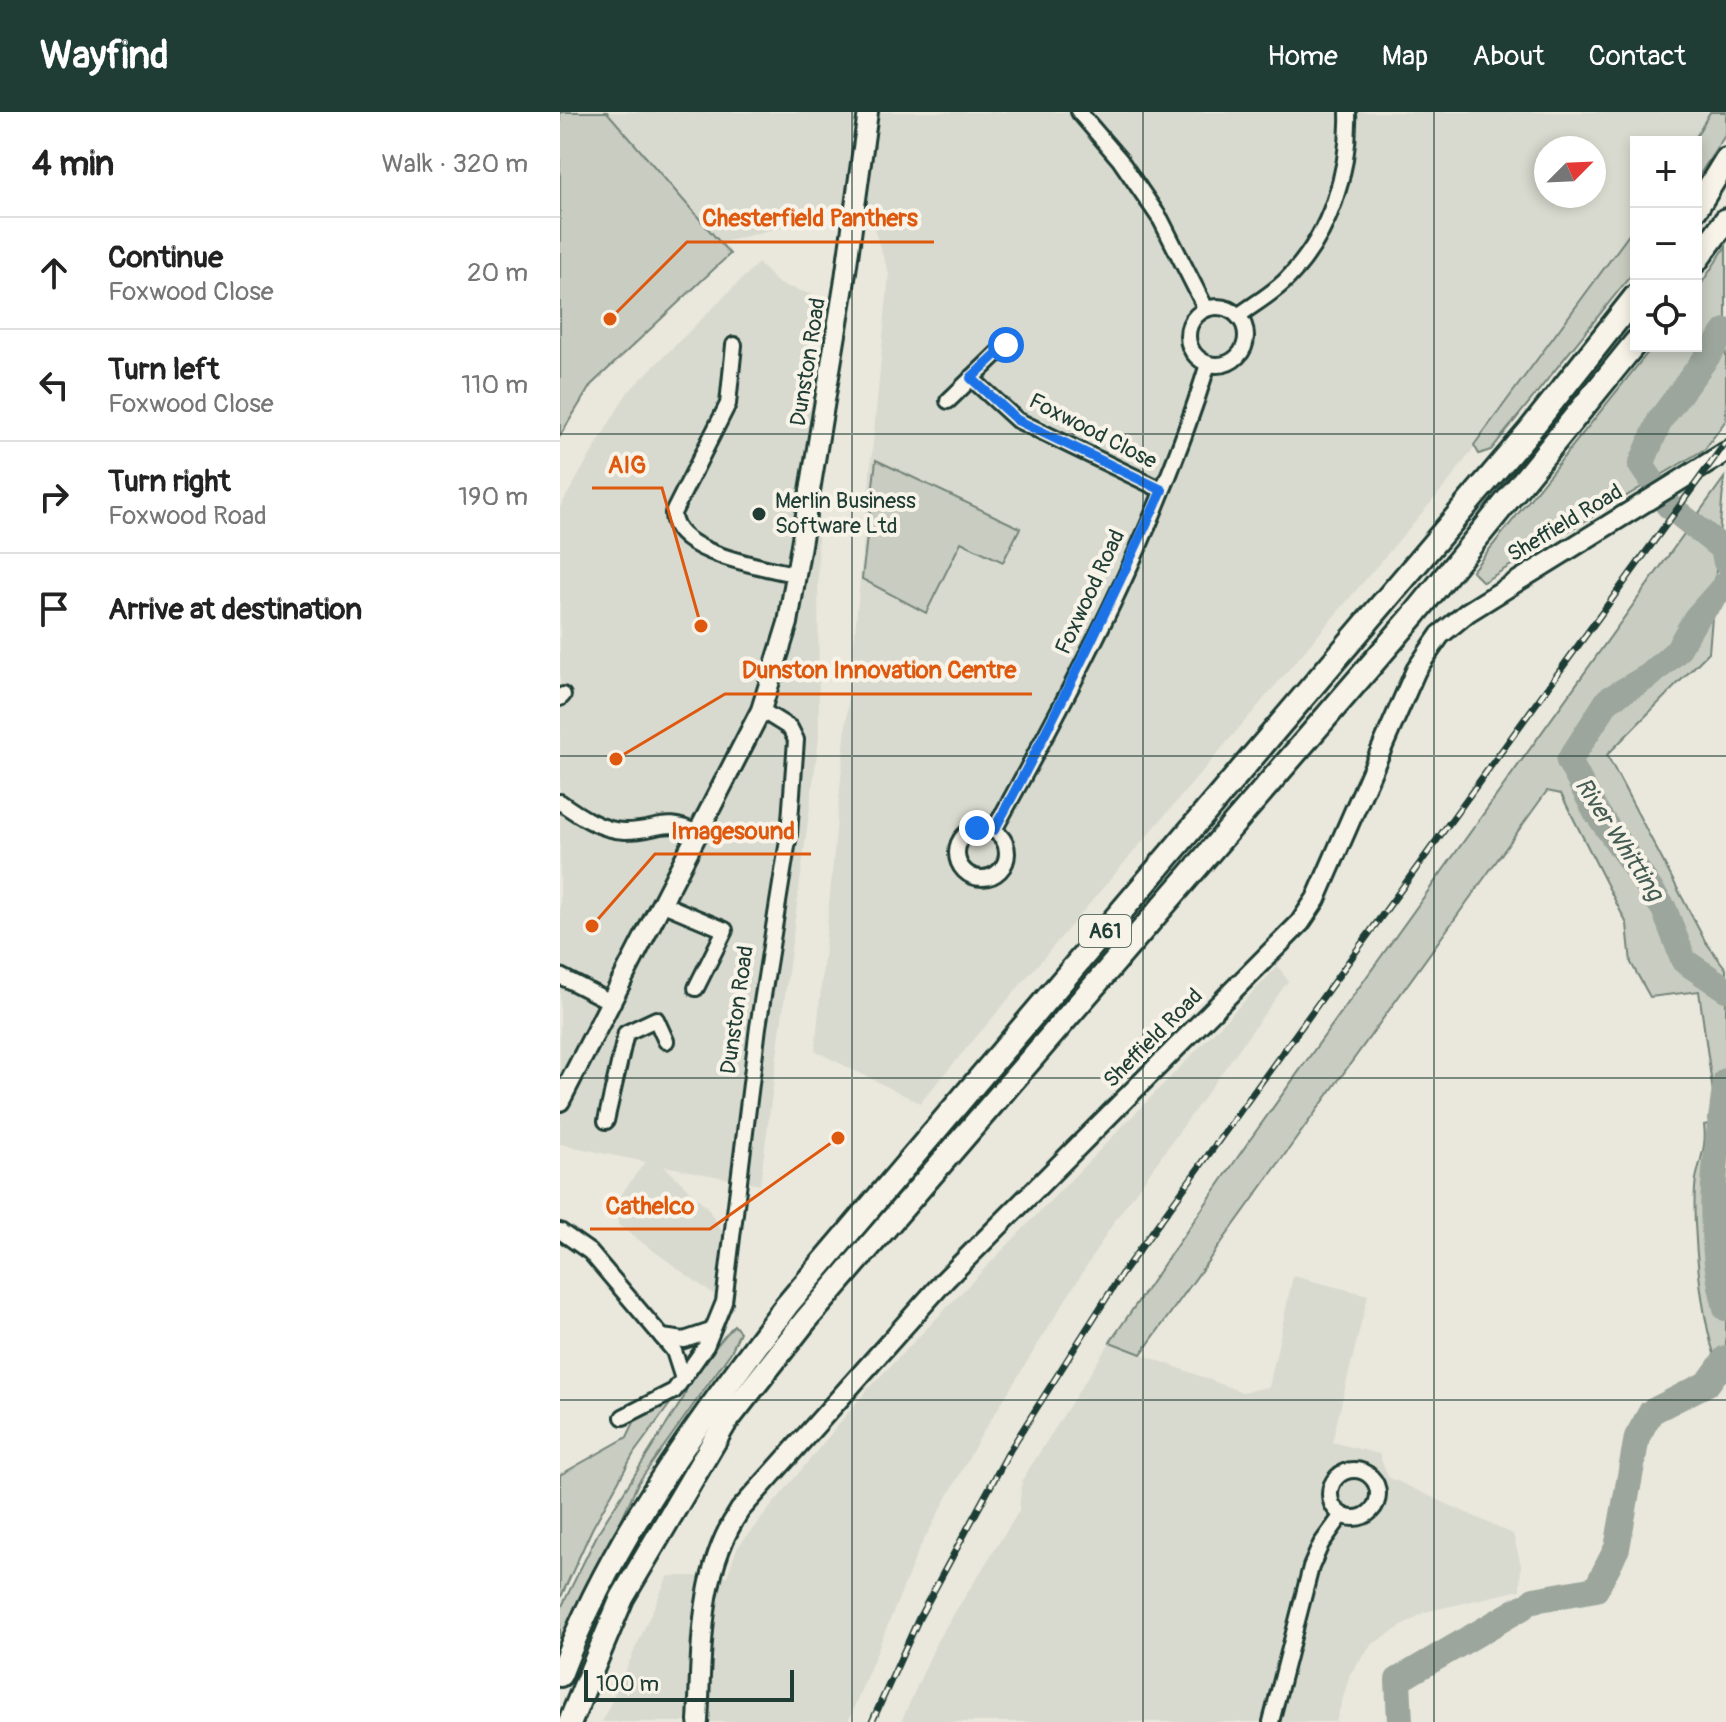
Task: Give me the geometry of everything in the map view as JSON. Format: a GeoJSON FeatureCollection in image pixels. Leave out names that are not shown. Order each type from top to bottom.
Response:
{"type":"FeatureCollection","features":[{"type":"Feature","properties":{"kind":"highway"},"geometry":{"type":"LineString","coordinates":[[1697,208],[1726,160]]}},
{"type":"Feature","properties":{"kind":"highway"},"geometry":{"type":"LineString","coordinates":[[1702,253],[1726,220]]}},
{"type":"Feature","properties":{"kind":"highway","name":"A61"},"geometry":{"type":"LineString","coordinates":[[560,1675],[601,1585],[695,1425],[787,1305],[1530,430],[1630,304]]}},
{"type":"Feature","properties":{"kind":"highway","name":"A61"},"geometry":{"type":"LineString","coordinates":[[570,1722],[622,1598],[734,1412],[805,1321],[1415,614],[1630,349]]}},
{"type":"Feature","properties":{"kind":"main road","name":"Dunston Road"},"geometry":{"type":"LineString","coordinates":[[560,1101],[605,1009],[700,834],[761,710],[788,623],[797,575],[844,286],[868,112]]}},
{"type":"Feature","properties":{"kind":"main road","name":"Sheffield Road"},"geometry":{"type":"LineString","coordinates":[[698,1722],[708,1587],[725,1533],[740,1510],[945,1280],[1300,923],[1316,899],[1416,670],[1440,635],[1506,587],[1726,452]]}},
{"type":"Feature","properties":{"kind":"street"},"geometry":{"type":"LineString","coordinates":[[1079,112],[1120,160],[1161,220],[1206,309]]}},
{"type":"Feature","properties":{"kind":"street"},"geometry":{"type":"LineString","coordinates":[[1238,316],[1287,279],[1307,255],[1334,206],[1349,139],[1348,112]]}},
{"type":"Feature","properties":{"kind":"street"},"geometry":{"type":"LineString","coordinates":[[1223,308],[1238,316],[1246,337],[1241,353],[1226,364],[1208,364],[1192,351],[1189,342],[1192,322],[1206,309],[1223,308]]}},
{"type":"Feature","properties":{"kind":"street"},"geometry":{"type":"LineString","coordinates":[[734,345],[728,404],[673,513],[673,520],[681,535],[698,547],[797,575]]}},
{"type":"Feature","properties":{"kind":"street"},"geometry":{"type":"LineString","coordinates":[[948,401],[1006,345]]}},
{"type":"Feature","properties":{"kind":"street","name":"Foxwood Road"},"geometry":{"type":"LineString","coordinates":[[994,830],[1108,611],[1181,446],[1208,364]]}},
{"type":"Feature","properties":{"kind":"street","name":"Foxwood Close"},"geometry":{"type":"LineString","coordinates":[[971,378],[1017,420],[1162,490]]}},
{"type":"Feature","properties":{"kind":"street","name":"Dunston Road"},"geometry":{"type":"LineString","coordinates":[[623,1417],[674,1391],[706,1346],[711,1331],[720,1319],[729,1270],[758,1027],[789,834],[796,740],[790,728],[761,710]]}},
{"type":"Feature","properties":{"kind":"street"},"geometry":{"type":"LineString","coordinates":[[560,802],[586,820],[623,831],[676,823],[700,834]]}},
{"type":"Feature","properties":{"kind":"street"},"geometry":{"type":"LineString","coordinates":[[661,903],[725,930],[696,988]]}},
{"type":"Feature","properties":{"kind":"street"},"geometry":{"type":"LineString","coordinates":[[560,976],[605,1009],[626,1033]]}},
{"type":"Feature","properties":{"kind":"street"},"geometry":{"type":"LineString","coordinates":[[626,1033],[656,1019],[666,1041]]}},
{"type":"Feature","properties":{"kind":"street"},"geometry":{"type":"LineString","coordinates":[[606,1121],[626,1033]]}},
{"type":"Feature","properties":{"kind":"street"},"geometry":{"type":"LineString","coordinates":[[560,1231],[590,1252],[661,1336],[680,1361],[683,1379]]}},
{"type":"Feature","properties":{"kind":"street"},"geometry":{"type":"LineString","coordinates":[[661,1336],[684,1340],[711,1331]]}},
{"type":"Feature","properties":{"kind":"street"},"geometry":{"type":"LineString","coordinates":[[1271,1722],[1311,1567],[1321,1544],[1342,1515]]}},
{"type":"Feature","properties":{"kind":"shaded area"},"geometry":{"type":"Polygon","coordinates":[[[560,112],[607,112],[730,254],[591,385],[560,436],[560,112]]]}},
{"type":"Feature","properties":{"kind":"shaded area"},"geometry":{"type":"Polygon","coordinates":[[[607,112],[1710,112],[1696,136],[1630,136],[1630,233],[1451,479],[920,1103],[815,1051],[889,274],[866,205],[720,243],[607,112]]]}},
{"type":"Feature","properties":{"kind":"shaded area"},"geometry":{"type":"Polygon","coordinates":[[[1710,112],[1726,112],[1726,134],[1702,171],[1702,136],[1696,136],[1710,112]]]}},
{"type":"Feature","properties":{"kind":"shaded area"},"geometry":{"type":"Polygon","coordinates":[[[1630,233],[1630,276],[1491,450],[1479,454],[1474,445],[1630,233]]]}},
{"type":"Feature","properties":{"kind":"shaded area"},"geometry":{"type":"Polygon","coordinates":[[[1726,246],[1726,420],[1705,449],[1483,582],[1472,571],[1648,352],[1702,352],[1702,283],[1726,246]]]}},
{"type":"Feature","properties":{"kind":"shaded area"},"geometry":{"type":"Polygon","coordinates":[[[758,263],[779,284],[817,296],[819,738],[760,1185],[664,1166],[707,1207],[725,1236],[724,1302],[618,1225],[620,1196],[645,1162],[560,1144],[560,507],[627,393],[758,263]]]}},
{"type":"Feature","properties":{"kind":"shaded area"},"geometry":{"type":"Polygon","coordinates":[[[876,460],[1020,528],[1003,562],[961,542],[926,613],[862,579],[876,460]]]}},
{"type":"Feature","properties":{"kind":"shaded area"},"geometry":{"type":"Polygon","coordinates":[[[1724,478],[1709,652],[1607,755],[1705,941],[1726,969],[1726,1379],[1711,1342],[1697,1252],[1695,1197],[1704,1146],[1704,1125],[1717,1122],[1699,991],[1650,997],[1631,963],[1627,924],[1561,794],[1547,791],[1141,1354],[1110,1342],[1249,1141],[1724,478]]]}},
{"type":"Feature","properties":{"kind":"shaded area"},"geometry":{"type":"Polygon","coordinates":[[[1278,966],[1288,981],[1114,1222],[979,1439],[919,1549],[848,1722],[602,1722],[668,1576],[727,1576],[737,1548],[866,1391],[1278,966]]]}},
{"type":"Feature","properties":{"kind":"shaded area"},"geometry":{"type":"Polygon","coordinates":[[[1293,1276],[1368,1295],[1332,1442],[1379,1454],[1388,1477],[1513,1534],[1521,1565],[1520,1590],[1425,1612],[1371,1645],[1350,1674],[1336,1722],[901,1722],[938,1639],[1019,1511],[1022,1480],[1110,1342],[1242,1392],[1269,1387],[1293,1276]]]}},
{"type":"Feature","properties":{"kind":"shaded area"},"geometry":{"type":"Polygon","coordinates":[[[734,1325],[740,1332],[731,1352],[638,1483],[560,1655],[560,1610],[599,1531],[684,1397],[690,1377],[734,1325]]]}},
{"type":"Feature","properties":{"kind":"shaded area"},"geometry":{"type":"Polygon","coordinates":[[[678,1393],[634,1453],[592,1529],[560,1599],[560,1475],[627,1437],[635,1420],[678,1393]]]}},
{"type":"Feature","properties":{"kind":"waterway","name":"River Whitting"},"geometry":{"type":"LineString","coordinates":[[1726,331],[1660,420],[1641,465],[1668,505],[1723,549],[1726,562]]}},
{"type":"Feature","properties":{"kind":"waterway","name":"River Whitting"},"geometry":{"type":"LineString","coordinates":[[1726,584],[1696,618],[1677,651],[1649,676],[1608,700],[1569,761],[1595,810],[1664,909],[1684,961],[1726,989]]}},
{"type":"Feature","properties":{"kind":"waterway","name":"River Whitting"},"geometry":{"type":"LineString","coordinates":[[1726,1081],[1715,1168],[1713,1221],[1726,1308]]}},
{"type":"Feature","properties":{"kind":"waterway","name":"River Whitting"},"geometry":{"type":"LineString","coordinates":[[1534,1600],[1596,1589],[1617,1548],[1637,1437],[1651,1412],[1708,1383],[1726,1358]]}},
{"type":"Feature","properties":{"kind":"waterway","name":"River Whitting"},"geometry":{"type":"LineString","coordinates":[[1400,1722],[1398,1680],[1523,1607]]}},
{"type":"Feature","properties":{"kind":"railway"},"geometry":{"type":"LineString","coordinates":[[872,1722],[919,1618],[1010,1450],[1121,1275],[1726,442]]}},
{"type":"Feature","properties":{"kind":"place","name":"Chesterfield Panthers"},"geometry":{"type":"Point","coordinates":[610,319]}},
{"type":"Feature","properties":{"kind":"place","name":"Merlin Business Software Ltd"},"geometry":{"type":"Point","coordinates":[759,514]}},
{"type":"Feature","properties":{"kind":"place","name":"AIG"},"geometry":{"type":"Point","coordinates":[701,626]}},
{"type":"Feature","properties":{"kind":"place","name":"Dunston Innovation Centre"},"geometry":{"type":"Point","coordinates":[616,759]}},
{"type":"Feature","properties":{"kind":"place","name":"Imagesound"},"geometry":{"type":"Point","coordinates":[592,926]}},
{"type":"Feature","properties":{"kind":"place","name":"Cathelco"},"geometry":{"type":"Point","coordinates":[838,1138]}},
{"type":"Feature","properties":{"kind":"route"},"geometry":{"type":"LineString","coordinates":[[977,828],[994,830],[1033,759],[1108,611],[1162,490],[1017,420],[971,378],[1006,345]]}}]}
